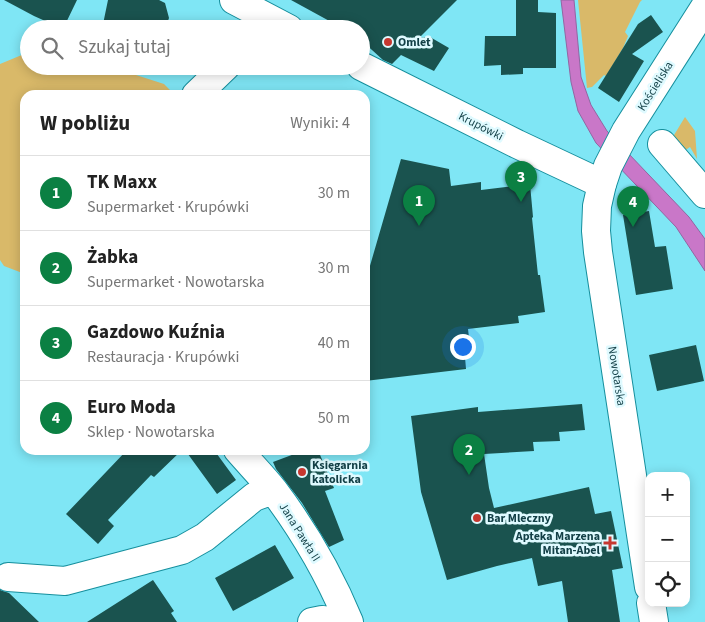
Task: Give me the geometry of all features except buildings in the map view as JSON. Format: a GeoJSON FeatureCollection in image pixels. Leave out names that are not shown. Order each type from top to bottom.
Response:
{"type":"FeatureCollection","features":[{"type":"Feature","properties":{"kind":"street"},"geometry":{"type":"LineString","coordinates":[[234,0],[268,20]]}},
{"type":"Feature","properties":{"kind":"street","name":"Kościeliska"},"geometry":{"type":"LineString","coordinates":[[605,175],[626,132],[705,7]]}},
{"type":"Feature","properties":{"kind":"street","name":"Krupówki"},"geometry":{"type":"LineString","coordinates":[[370,70],[517,144],[605,175]]}},
{"type":"Feature","properties":{"kind":"street"},"geometry":{"type":"LineString","coordinates":[[201,90],[217,75]]}},
{"type":"Feature","properties":{"kind":"street"},"geometry":{"type":"LineString","coordinates":[[662,144],[705,194]]}},
{"type":"Feature","properties":{"kind":"street","name":"Nowotarska"},"geometry":{"type":"LineString","coordinates":[[605,175],[596,216],[598,252],[645,562]]}},
{"type":"Feature","properties":{"kind":"street","name":"Jana Pawła II"},"geometry":{"type":"LineString","coordinates":[[242,455],[273,490],[293,519],[337,593],[349,622]]}},
{"type":"Feature","properties":{"kind":"street"},"geometry":{"type":"LineString","coordinates":[[8,577],[65,581],[182,550],[205,537],[254,498],[273,490]]}},
{"type":"Feature","properties":{"kind":"street"},"geometry":{"type":"LineString","coordinates":[[652,607],[654,622]]}},
{"type":"Feature","properties":{"kind":"street"},"geometry":{"type":"LineString","coordinates":[[312,622],[322,620],[337,622]]}},
{"type":"Feature","properties":{"kind":"shaded area"},"geometry":{"type":"Polygon","coordinates":[[[561,0],[574,0],[581,77],[591,105],[607,131],[689,217],[705,239],[705,271],[676,227],[596,143],[578,111],[571,82],[561,0]]]}},
{"type":"Feature","properties":{"kind":"shaded area"},"geometry":{"type":"Polygon","coordinates":[[[578,0],[642,0],[625,32],[628,36],[623,48],[606,76],[604,75],[592,87],[587,88],[578,0]]]}},
{"type":"Feature","properties":{"kind":"shaded area"},"geometry":{"type":"Polygon","coordinates":[[[20,56],[20,75],[136,75],[164,84],[170,90],[20,90],[20,272],[4,266],[0,260],[0,64],[20,56]]]}},
{"type":"Feature","properties":{"kind":"shaded area"},"geometry":{"type":"Polygon","coordinates":[[[685,117],[695,131],[697,159],[690,147],[681,153],[671,140],[685,117]]]}},
{"type":"Feature","properties":{"kind":"place","name":"Omlet"},"geometry":{"type":"Point","coordinates":[388,42]}},
{"type":"Feature","properties":{"kind":"place","name":"Gazdowo Kuźnia"},"geometry":{"type":"Point","coordinates":[521,202]}},
{"type":"Feature","properties":{"kind":"place","name":"TK Maxx"},"geometry":{"type":"Point","coordinates":[419,226]}},
{"type":"Feature","properties":{"kind":"place","name":"Euro Moda"},"geometry":{"type":"Point","coordinates":[633,227]}},
{"type":"Feature","properties":{"kind":"place","name":"Księgarnia katolicka"},"geometry":{"type":"Point","coordinates":[302,472]}},
{"type":"Feature","properties":{"kind":"place","name":"Żabka"},"geometry":{"type":"Point","coordinates":[469,475]}},
{"type":"Feature","properties":{"kind":"place","name":"Bar Mleczny"},"geometry":{"type":"Point","coordinates":[477,518]}},
{"type":"Feature","properties":{"kind":"place","name":"Apteka Marzena Mitan-Abel"},"geometry":{"type":"Point","coordinates":[610,543]}}]}
